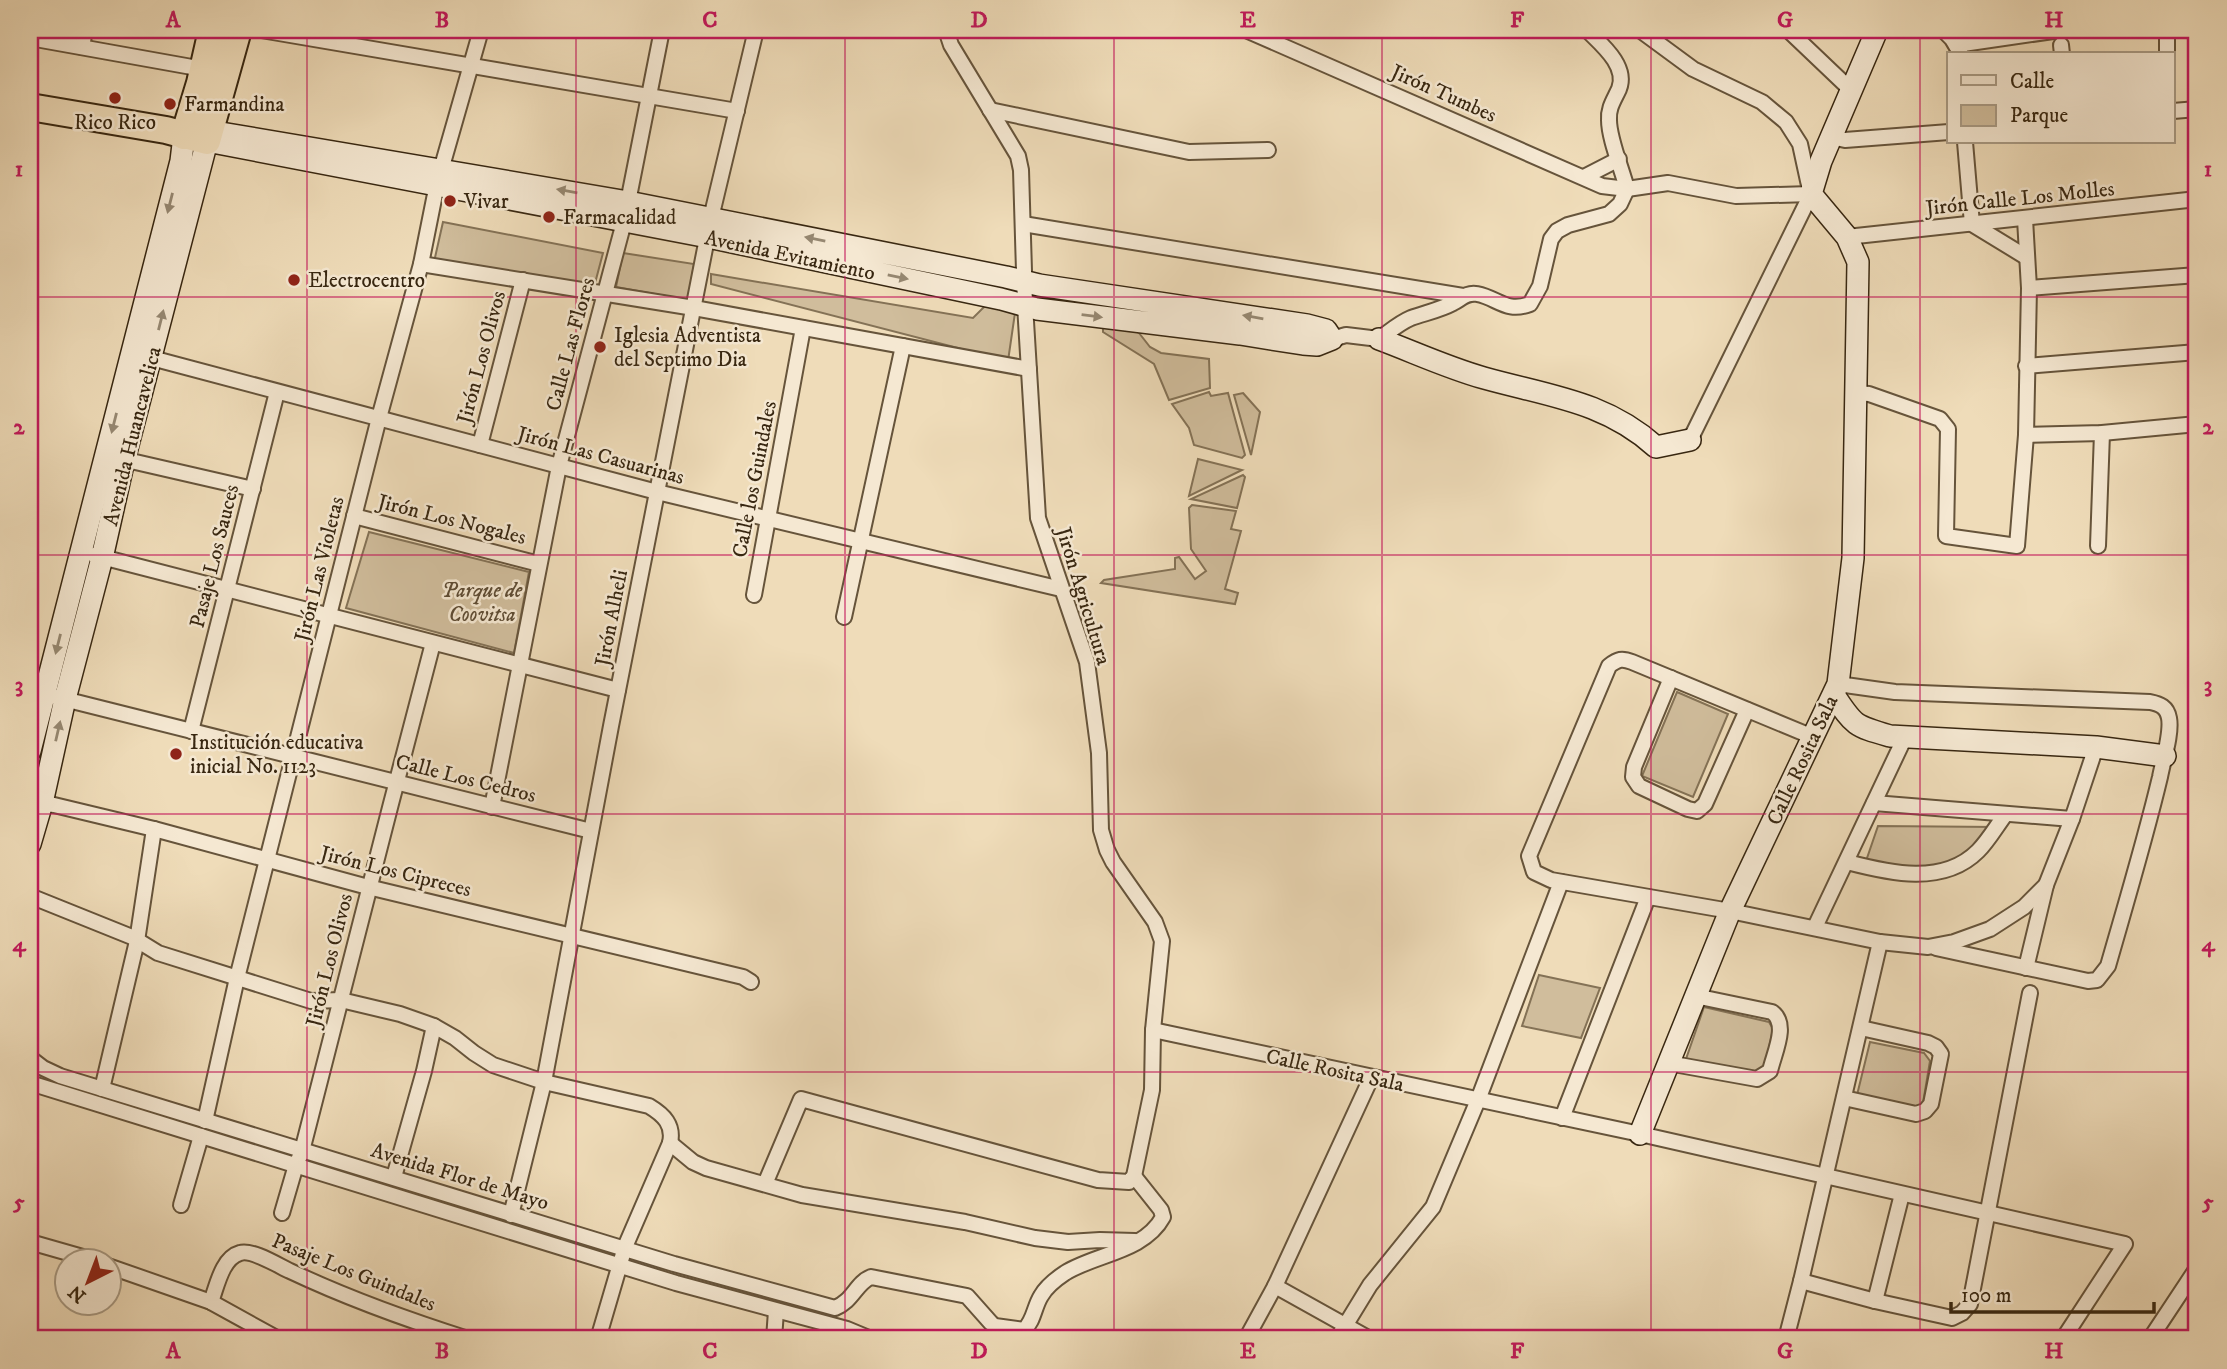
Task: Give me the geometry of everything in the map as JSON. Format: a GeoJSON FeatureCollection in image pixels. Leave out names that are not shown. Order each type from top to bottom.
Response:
{"type":"FeatureCollection","features":[{"type":"Feature","properties":{"kind":"highway","name":"Avenida Huancavelica"},"geometry":{"type":"LineString","coordinates":[[191,133],[212,30]]}},
{"type":"Feature","properties":{"kind":"highway","name":"Avenida Huancavelica"},"geometry":{"type":"LineString","coordinates":[[191,133],[238,30]]}},
{"type":"Feature","properties":{"kind":"highway","name":"Avenida Evitamiento"},"geometry":{"type":"LineString","coordinates":[[30,107],[191,133]]}},
{"type":"Feature","properties":{"kind":"street"},"geometry":{"type":"LineString","coordinates":[[82,47],[85,30]]}},
{"type":"Feature","properties":{"kind":"street"},"geometry":{"type":"LineString","coordinates":[[261,30],[737,111]]}},
{"type":"Feature","properties":{"kind":"street","name":"Jirón Las Violetas"},"geometry":{"type":"LineString","coordinates":[[205,1121],[237,978],[379,418],[421,264],[439,176],[481,30]]}},
{"type":"Feature","properties":{"kind":"street","name":"Calle Las Flores"},"geometry":{"type":"LineString","coordinates":[[492,807],[559,466],[626,212],[662,30]]}},
{"type":"Feature","properties":{"kind":"street","name":"Jirón Alheli"},"geometry":{"type":"LineString","coordinates":[[511,1215],[544,1082],[618,690],[710,228],[756,30]]}},
{"type":"Feature","properties":{"kind":"street","name":"Jirón Agricultura"},"geometry":{"type":"LineString","coordinates":[[946,30],[951,45],[1018,156],[1021,170],[1025,305],[1038,518],[1087,662],[1098,753],[1101,830],[1113,862],[1149,912],[1162,941],[1153,1030],[1152,1090],[1133,1178]]}},
{"type":"Feature","properties":{"kind":"street","name":"Jirón Tumbes"},"geometry":{"type":"LineString","coordinates":[[1246,30],[1602,186],[1627,189]]}},
{"type":"Feature","properties":{"kind":"street"},"geometry":{"type":"LineString","coordinates":[[1379,339],[1407,320],[1453,303],[1463,296],[1476,293],[1503,305],[1517,307],[1530,304],[1540,286],[1551,239],[1557,231],[1568,225],[1609,214],[1620,204],[1627,189],[1609,123],[1609,108],[1622,75],[1615,62],[1587,30]]}},
{"type":"Feature","properties":{"kind":"street"},"geometry":{"type":"LineString","coordinates":[[1640,30],[1693,69],[1762,102],[1786,122],[1800,144],[1811,194],[1847,237]]}},
{"type":"Feature","properties":{"kind":"street"},"geometry":{"type":"LineString","coordinates":[[1788,30],[1851,90]]}},
{"type":"Feature","properties":{"kind":"street"},"geometry":{"type":"LineString","coordinates":[[1379,339],[1484,378],[1589,406],[1621,421],[1656,447],[1690,440],[1811,194],[1821,161],[1877,30]]}},
{"type":"Feature","properties":{"kind":"street"},"geometry":{"type":"LineString","coordinates":[[1943,30],[1958,50],[2060,30]]}},
{"type":"Feature","properties":{"kind":"street"},"geometry":{"type":"LineString","coordinates":[[2166,30],[2168,52]]}},
{"type":"Feature","properties":{"kind":"street"},"geometry":{"type":"LineString","coordinates":[[30,38],[203,69]]}},
{"type":"Feature","properties":{"kind":"street"},"geometry":{"type":"LineString","coordinates":[[2174,111],[2197,109]]}},
{"type":"Feature","properties":{"kind":"street"},"geometry":{"type":"LineString","coordinates":[[990,110],[1189,152],[1268,150]]}},
{"type":"Feature","properties":{"kind":"street"},"geometry":{"type":"LineString","coordinates":[[1831,137],[1845,140],[1947,132]]}},
{"type":"Feature","properties":{"kind":"street","name":"Avenida Evitamiento"},"geometry":{"type":"LineString","coordinates":[[191,133],[1039,285],[1307,325],[1326,330],[1332,339]]}},
{"type":"Feature","properties":{"kind":"street","name":"Avenida Huancavelica"},"geometry":{"type":"LineString","coordinates":[[30,844],[81,551],[115,457],[142,355],[181,161],[191,133]]}},
{"type":"Feature","properties":{"kind":"street"},"geometry":{"type":"LineString","coordinates":[[1965,144],[1972,224],[2026,257]]}},
{"type":"Feature","properties":{"kind":"street"},"geometry":{"type":"LineString","coordinates":[[1584,177],[1619,159]]}},
{"type":"Feature","properties":{"kind":"street"},"geometry":{"type":"LineString","coordinates":[[1627,189],[1668,183],[1736,196],[1811,194]]}},
{"type":"Feature","properties":{"kind":"street","name":"Jirón Calle Los Molles"},"geometry":{"type":"LineString","coordinates":[[1847,237],[2197,200]]}},
{"type":"Feature","properties":{"kind":"street"},"geometry":{"type":"LineString","coordinates":[[1856,393],[1869,394],[1940,419],[1948,429],[1946,536],[2017,546],[2026,435],[2029,288],[2025,219]]}},
{"type":"Feature","properties":{"kind":"street"},"geometry":{"type":"LineString","coordinates":[[1023,224],[1463,296]]}},
{"type":"Feature","properties":{"kind":"street","name":"Avenida Evitamiento"},"geometry":{"type":"LineString","coordinates":[[710,228],[1048,310],[1303,344],[1317,345],[1346,335],[1379,339]]}},
{"type":"Feature","properties":{"kind":"street","name":"Calle Rosita Sala"},"geometry":{"type":"LineString","coordinates":[[1640,1134],[1730,911],[1836,689],[1853,558],[1858,262],[1847,237]]}},
{"type":"Feature","properties":{"kind":"street"},"geometry":{"type":"LineString","coordinates":[[421,264],[694,308],[1029,369]]}},
{"type":"Feature","properties":{"kind":"street"},"geometry":{"type":"LineString","coordinates":[[2029,288],[2197,275]]}},
{"type":"Feature","properties":{"kind":"street","name":"Jirón Los Olivos"},"geometry":{"type":"LineString","coordinates":[[480,445],[523,280]]}},
{"type":"Feature","properties":{"kind":"street","name":"Calle los Guindales"},"geometry":{"type":"LineString","coordinates":[[754,596],[803,328]]}},
{"type":"Feature","properties":{"kind":"street"},"geometry":{"type":"LineString","coordinates":[[844,617],[903,346]]}},
{"type":"Feature","properties":{"kind":"street"},"geometry":{"type":"LineString","coordinates":[[2026,366],[2197,352]]}},
{"type":"Feature","properties":{"kind":"street","name":"Jirón Las Casuarinas"},"geometry":{"type":"LineString","coordinates":[[142,355],[657,492],[1061,589]]}},
{"type":"Feature","properties":{"kind":"street","name":"Pasaje Los Sauces"},"geometry":{"type":"LineString","coordinates":[[191,732],[277,392]]}},
{"type":"Feature","properties":{"kind":"street"},"geometry":{"type":"LineString","coordinates":[[2026,435],[2102,433],[2197,424]]}},
{"type":"Feature","properties":{"kind":"street"},"geometry":{"type":"LineString","coordinates":[[2098,546],[2102,433]]}},
{"type":"Feature","properties":{"kind":"street"},"geometry":{"type":"LineString","coordinates":[[115,457],[253,489]]}},
{"type":"Feature","properties":{"kind":"street","name":"Avenida Huancavelica"},"geometry":{"type":"LineString","coordinates":[[30,751],[55,696],[102,558],[115,457]]}},
{"type":"Feature","properties":{"kind":"street","name":"Jirón Los Nogales"},"geometry":{"type":"LineString","coordinates":[[354,516],[539,564]]}},
{"type":"Feature","properties":{"kind":"street"},"geometry":{"type":"LineString","coordinates":[[81,551],[618,690]]}},
{"type":"Feature","properties":{"kind":"street","name":"Jirón Los Olivos"},"geometry":{"type":"LineString","coordinates":[[282,1213],[341,1000],[433,643]]}},
{"type":"Feature","properties":{"kind":"street"},"geometry":{"type":"LineString","coordinates":[[1813,737],[1622,659],[1609,666],[1529,856],[1534,872],[1542,878],[1560,882],[1730,911],[1880,942],[1928,947],[2088,981],[2097,980],[2108,966],[2148,827],[2165,756],[2170,721],[2167,710],[2160,704],[2150,702],[1836,689],[1848,717],[1861,727],[1890,736],[2096,747],[2165,756]]}},
{"type":"Feature","properties":{"kind":"street"},"geometry":{"type":"LineString","coordinates":[[1671,678],[1634,767],[1633,777],[1639,786],[1688,808],[1698,811],[1705,804],[1747,710]]}},
{"type":"Feature","properties":{"kind":"street","name":"Calle Los Cedros"},"geometry":{"type":"LineString","coordinates":[[55,696],[591,831]]}},
{"type":"Feature","properties":{"kind":"street"},"geometry":{"type":"LineString","coordinates":[[1815,927],[1906,737]]}},
{"type":"Feature","properties":{"kind":"street"},"geometry":{"type":"LineString","coordinates":[[2026,968],[2046,885],[2096,747]]}},
{"type":"Feature","properties":{"kind":"street","name":"Jirón Los Cipreces"},"geometry":{"type":"LineString","coordinates":[[36,802],[154,829],[368,887],[743,976],[751,982]]}},
{"type":"Feature","properties":{"kind":"street"},"geometry":{"type":"LineString","coordinates":[[1874,803],[2072,819]]}},
{"type":"Feature","properties":{"kind":"street"},"geometry":{"type":"LineString","coordinates":[[1847,862],[1877,870],[1916,874],[1937,872],[1957,866],[1978,851],[2005,815]]}},
{"type":"Feature","properties":{"kind":"street"},"geometry":{"type":"LineString","coordinates":[[102,1089],[137,941],[154,829]]}},
{"type":"Feature","properties":{"kind":"street"},"geometry":{"type":"LineString","coordinates":[[1337,1339],[1370,1285],[1433,1207],[1478,1100],[1560,882]]}},
{"type":"Feature","properties":{"kind":"street"},"geometry":{"type":"LineString","coordinates":[[1928,947],[1954,943],[1990,929],[2024,907],[2046,885]]}},
{"type":"Feature","properties":{"kind":"street"},"geometry":{"type":"LineString","coordinates":[[30,896],[137,941],[158,953],[311,1001],[341,1000],[400,1014],[433,1026],[455,1038],[493,1065],[544,1082],[649,1106],[666,1119],[672,1134],[670,1143],[625,1247],[598,1339]]}},
{"type":"Feature","properties":{"kind":"street"},"geometry":{"type":"LineString","coordinates":[[1562,1118],[1648,897]]}},
{"type":"Feature","properties":{"kind":"street"},"geometry":{"type":"LineString","coordinates":[[1786,1339],[1880,942]]}},
{"type":"Feature","properties":{"kind":"street"},"geometry":{"type":"LineString","coordinates":[[1801,1280],[1875,1301],[1952,1318],[1962,1313],[1970,1304],[2030,993]]}},
{"type":"Feature","properties":{"kind":"street"},"geometry":{"type":"LineString","coordinates":[[1668,1063],[1757,1079],[1770,1070],[1782,1024],[1779,1016],[1772,1012],[1695,996]]}},
{"type":"Feature","properties":{"kind":"street"},"geometry":{"type":"LineString","coordinates":[[394,1177],[424,1071],[433,1026]]}},
{"type":"Feature","properties":{"kind":"street"},"geometry":{"type":"LineString","coordinates":[[1844,1098],[1916,1114],[1925,1111],[1931,1104],[1941,1054],[1936,1047],[1928,1042],[1861,1028]]}},
{"type":"Feature","properties":{"kind":"street","name":"Calle Rosita Sala"},"geometry":{"type":"LineString","coordinates":[[1153,1030],[1640,1134],[2125,1244],[2063,1339]]}},
{"type":"Feature","properties":{"kind":"street","name":"Avenida Flor de Mayo"},"geometry":{"type":"LineString","coordinates":[[30,1058],[60,1076],[205,1121],[299,1158],[676,1283],[847,1329],[871,1339]]}},
{"type":"Feature","properties":{"kind":"street"},"geometry":{"type":"LineString","coordinates":[[1245,1339],[1275,1286],[1371,1078]]}},
{"type":"Feature","properties":{"kind":"street","name":"Avenida Flor de Mayo"},"geometry":{"type":"LineString","coordinates":[[30,1083],[201,1136],[394,1177],[674,1264],[835,1308],[843,1305],[871,1276],[967,1296],[995,1326],[1024,1330],[1042,1293],[1066,1272],[1138,1241]]}},
{"type":"Feature","properties":{"kind":"street"},"geometry":{"type":"LineString","coordinates":[[670,1143],[693,1162],[706,1168],[802,1195],[965,1222],[1035,1238],[1068,1242],[1138,1241],[1159,1224],[1163,1214],[1133,1178],[1126,1183],[1098,1180],[801,1099],[765,1184]]}},
{"type":"Feature","properties":{"kind":"street"},"geometry":{"type":"LineString","coordinates":[[181,1205],[201,1136]]}},
{"type":"Feature","properties":{"kind":"street"},"geometry":{"type":"LineString","coordinates":[[1875,1301],[1902,1194]]}},
{"type":"Feature","properties":{"kind":"street"},"geometry":{"type":"LineString","coordinates":[[30,1242],[52,1249]]}},
{"type":"Feature","properties":{"kind":"street","name":"Pasaje Los Guindales"},"geometry":{"type":"LineString","coordinates":[[211,1302],[230,1258],[237,1253],[249,1252],[424,1332],[468,1339]]}},
{"type":"Feature","properties":{"kind":"street"},"geometry":{"type":"LineString","coordinates":[[2150,1339],[2197,1268]]}},
{"type":"Feature","properties":{"kind":"street"},"geometry":{"type":"LineString","coordinates":[[122,1271],[211,1302],[278,1339]]}},
{"type":"Feature","properties":{"kind":"street"},"geometry":{"type":"LineString","coordinates":[[1275,1286],[1370,1339]]}},
{"type":"Feature","properties":{"kind":"street"},"geometry":{"type":"LineString","coordinates":[[774,1339],[776,1311]]}},
{"type":"Feature","properties":{"kind":"green space"},"geometry":{"type":"Polygon","coordinates":[[[443,222],[603,253],[594,287],[434,262],[443,222]]]}},
{"type":"Feature","properties":{"kind":"green space"},"geometry":{"type":"Polygon","coordinates":[[[623,253],[694,264],[688,300],[616,287],[623,253]]]}},
{"type":"Feature","properties":{"kind":"green space"},"geometry":{"type":"Polygon","coordinates":[[[711,274],[973,318],[989,302],[1016,306],[1008,361],[711,284],[711,274]]]}},
{"type":"Feature","properties":{"kind":"green space"},"geometry":{"type":"Polygon","coordinates":[[[1103,324],[1132,329],[1139,333],[1150,347],[1161,353],[1209,359],[1210,388],[1169,400],[1154,364],[1103,332],[1103,324]]]}},
{"type":"Feature","properties":{"kind":"green space"},"geometry":{"type":"Polygon","coordinates":[[[1209,392],[1211,396],[1228,393],[1245,455],[1242,458],[1194,445],[1189,428],[1172,404],[1209,392]]]}},
{"type":"Feature","properties":{"kind":"green space"},"geometry":{"type":"Polygon","coordinates":[[[1243,393],[1260,412],[1251,455],[1234,395],[1243,393]]]}},
{"type":"Feature","properties":{"kind":"green space"},"geometry":{"type":"Polygon","coordinates":[[[1198,459],[1242,470],[1189,496],[1198,459]]]}},
{"type":"Feature","properties":{"kind":"green space"},"geometry":{"type":"Polygon","coordinates":[[[1243,475],[1245,477],[1237,508],[1191,499],[1243,475]]]}},
{"type":"Feature","properties":{"kind":"green space"},"geometry":{"type":"Polygon","coordinates":[[[1192,505],[1236,511],[1231,529],[1241,531],[1225,589],[1238,593],[1235,604],[1101,583],[1104,580],[1175,569],[1175,558],[1179,557],[1195,579],[1206,571],[1191,549],[1189,508],[1192,505]]]}},
{"type":"Feature","properties":{"kind":"green space","name":"Parque de Coovitsa"},"geometry":{"type":"Polygon","coordinates":[[[369,532],[529,572],[514,653],[346,608],[369,532]]]}},
{"type":"Feature","properties":{"kind":"green space"},"geometry":{"type":"Polygon","coordinates":[[[1677,692],[1728,714],[1693,797],[1642,776],[1677,692]]]}},
{"type":"Feature","properties":{"kind":"green space"},"geometry":{"type":"Polygon","coordinates":[[[1878,826],[1996,827],[1977,848],[1961,860],[1948,866],[1921,871],[1865,864],[1878,826]]]}},
{"type":"Feature","properties":{"kind":"green space"},"geometry":{"type":"Polygon","coordinates":[[[1539,975],[1600,988],[1581,1038],[1522,1026],[1539,975]]]}},
{"type":"Feature","properties":{"kind":"green space"},"geometry":{"type":"Polygon","coordinates":[[[1704,1007],[1769,1022],[1773,1029],[1764,1071],[1757,1076],[1686,1059],[1704,1007]]]}},
{"type":"Feature","properties":{"kind":"green space"},"geometry":{"type":"Polygon","coordinates":[[[1870,1042],[1924,1053],[1930,1061],[1923,1103],[1915,1110],[1857,1095],[1870,1042]]]}},
{"type":"Feature","properties":{"kind":"place","name":"Rico Rico"},"geometry":{"type":"Point","coordinates":[115,98]}},
{"type":"Feature","properties":{"kind":"place","name":"Farmandina"},"geometry":{"type":"Point","coordinates":[170,104]}},
{"type":"Feature","properties":{"kind":"place","name":"Vivar"},"geometry":{"type":"Point","coordinates":[450,201]}},
{"type":"Feature","properties":{"kind":"place","name":"Farmacalidad"},"geometry":{"type":"Point","coordinates":[549,217]}},
{"type":"Feature","properties":{"kind":"place","name":"Electrocentro"},"geometry":{"type":"Point","coordinates":[294,280]}},
{"type":"Feature","properties":{"kind":"place","name":"Iglesia Adventista del Septimo Dia"},"geometry":{"type":"Point","coordinates":[600,347]}},
{"type":"Feature","properties":{"kind":"place","name":"Institución educativa inicial No. 1123"},"geometry":{"type":"Point","coordinates":[176,754]}}]}
